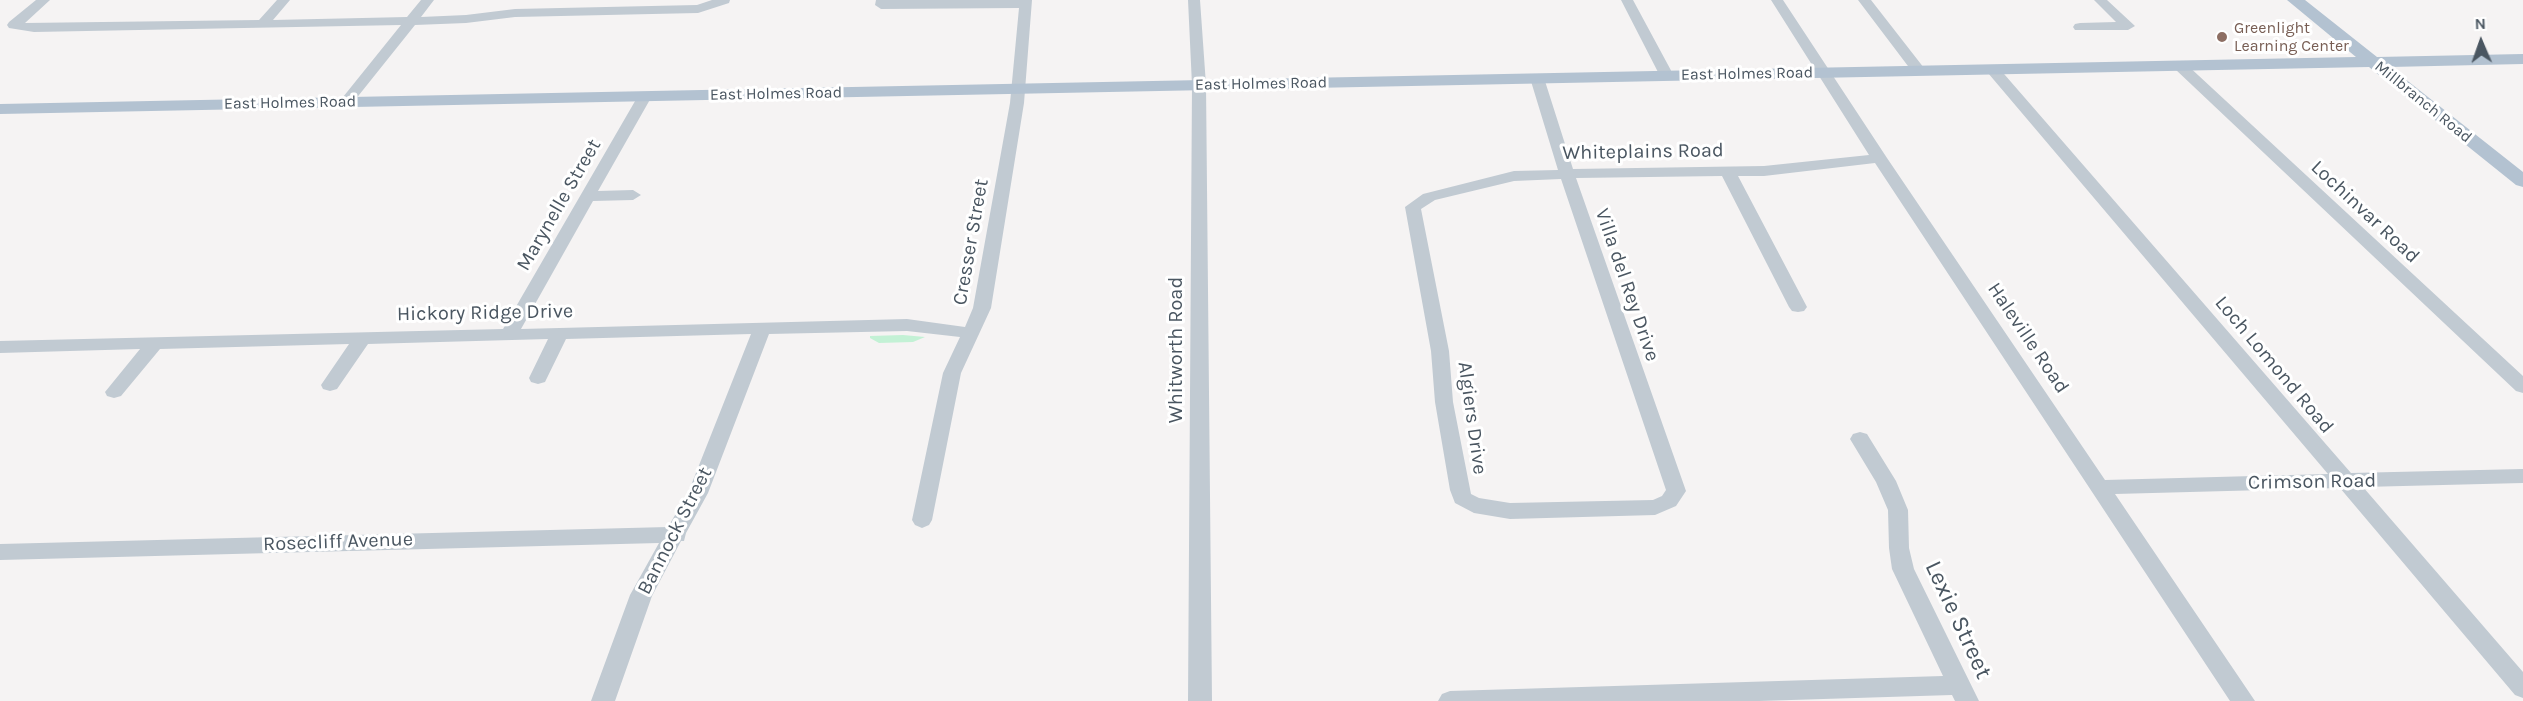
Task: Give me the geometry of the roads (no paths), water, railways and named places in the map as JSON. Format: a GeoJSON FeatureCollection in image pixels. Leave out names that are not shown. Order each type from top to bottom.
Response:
{"type":"FeatureCollection","features":[{"type":"Feature","properties":{"kind":"main road","name":"Millbranch Road"},"geometry":{"type":"LineString","coordinates":[[2295,0],[2523,181]]}},
{"type":"Feature","properties":{"kind":"main road","name":"East Holmes Road"},"geometry":{"type":"LineString","coordinates":[[0,109],[2523,59]]}},
{"type":"Feature","properties":{"kind":"street"},"geometry":{"type":"LineString","coordinates":[[44,0],[14,25],[34,28],[411,21],[575,6],[698,9],[722,2]]}},
{"type":"Feature","properties":{"kind":"street"},"geometry":{"type":"LineString","coordinates":[[262,24],[284,0]]}},
{"type":"Feature","properties":{"kind":"street"},"geometry":{"type":"LineString","coordinates":[[346,102],[428,0]]}},
{"type":"Feature","properties":{"kind":"street"},"geometry":{"type":"LineString","coordinates":[[882,0],[881,5],[1025,2]]}},
{"type":"Feature","properties":{"kind":"street"},"geometry":{"type":"LineString","coordinates":[[1194,0],[1212,0]]}},
{"type":"Feature","properties":{"kind":"street","name":"Whitworth Road"},"geometry":{"type":"LineString","coordinates":[[1194,0],[1199,85],[1200,701]]}},
{"type":"Feature","properties":{"kind":"street"},"geometry":{"type":"LineString","coordinates":[[1627,0],[1667,76]]}},
{"type":"Feature","properties":{"kind":"street","name":"Haleville Road"},"geometry":{"type":"LineString","coordinates":[[1777,0],[1817,60],[1822,73],[2242,701]]}},
{"type":"Feature","properties":{"kind":"street"},"geometry":{"type":"LineString","coordinates":[[1864,0],[1920,71]]}},
{"type":"Feature","properties":{"kind":"street"},"geometry":{"type":"LineString","coordinates":[[2080,27],[2128,26],[2100,0]]}},
{"type":"Feature","properties":{"kind":"street","name":"Cresser Street"},"geometry":{"type":"LineString","coordinates":[[922,520],[952,373],[979,317],[985,295],[1018,88],[1025,2]]}},
{"type":"Feature","properties":{"kind":"street","name":"Lochinvar Road"},"geometry":{"type":"LineString","coordinates":[[2180,66],[2523,387]]}},
{"type":"Feature","properties":{"kind":"street","name":"Loch Lomond Road"},"geometry":{"type":"LineString","coordinates":[[1993,70],[2523,688]]}},
{"type":"Feature","properties":{"kind":"street","name":"Villa del Rey Drive"},"geometry":{"type":"LineString","coordinates":[[1537,78],[1567,174],[1676,488],[1669,501]]}},
{"type":"Feature","properties":{"kind":"street","name":"Marynelle Street"},"geometry":{"type":"LineString","coordinates":[[509,334],[645,96]]}},
{"type":"Feature","properties":{"kind":"street","name":"Whiteplains Road"},"geometry":{"type":"LineString","coordinates":[[1413,207],[1429,197],[1502,178],[1567,174],[1771,170],[1879,158]]}},
{"type":"Feature","properties":{"kind":"street"},"geometry":{"type":"LineString","coordinates":[[1728,172],[1798,307]]}},
{"type":"Feature","properties":{"kind":"street"},"geometry":{"type":"LineString","coordinates":[[589,196],[633,195]]}},
{"type":"Feature","properties":{"kind":"street","name":"Algiers Drive"},"geometry":{"type":"LineString","coordinates":[[1413,207],[1440,351],[1444,402],[1462,498],[1473,505],[1510,511],[1655,507],[1669,501]]}},
{"type":"Feature","properties":{"kind":"street","name":"Hickory Ridge Drive"},"geometry":{"type":"LineString","coordinates":[[0,347],[907,325],[970,333]]}},
{"type":"Feature","properties":{"kind":"street","name":"Bannock Street"},"geometry":{"type":"LineString","coordinates":[[603,701],[642,595],[698,493],[762,328]]}},
{"type":"Feature","properties":{"kind":"street"},"geometry":{"type":"LineString","coordinates":[[538,378],[560,333]]}},
{"type":"Feature","properties":{"kind":"street"},"geometry":{"type":"LineString","coordinates":[[330,385],[363,338]]}},
{"type":"Feature","properties":{"kind":"street"},"geometry":{"type":"LineString","coordinates":[[114,392],[155,343]]}},
{"type":"Feature","properties":{"kind":"street","name":"Lexie Street"},"geometry":{"type":"LineString","coordinates":[[1860,439],[1886,481],[1898,510],[1901,561],[1963,693]]}},
{"type":"Feature","properties":{"kind":"street","name":"Crimson Road"},"geometry":{"type":"LineString","coordinates":[[2101,488],[2523,476]]}},
{"type":"Feature","properties":{"kind":"street","name":"Rosecliff Avenue"},"geometry":{"type":"LineString","coordinates":[[0,552],[676,535]]}},
{"type":"Feature","properties":{"kind":"street"},"geometry":{"type":"LineString","coordinates":[[1450,701],[1963,693]]}},
{"type":"Feature","properties":{"kind":"place","name":"Greenlight Learning Center"},"geometry":{"type":"Point","coordinates":[2222,37]}}]}
